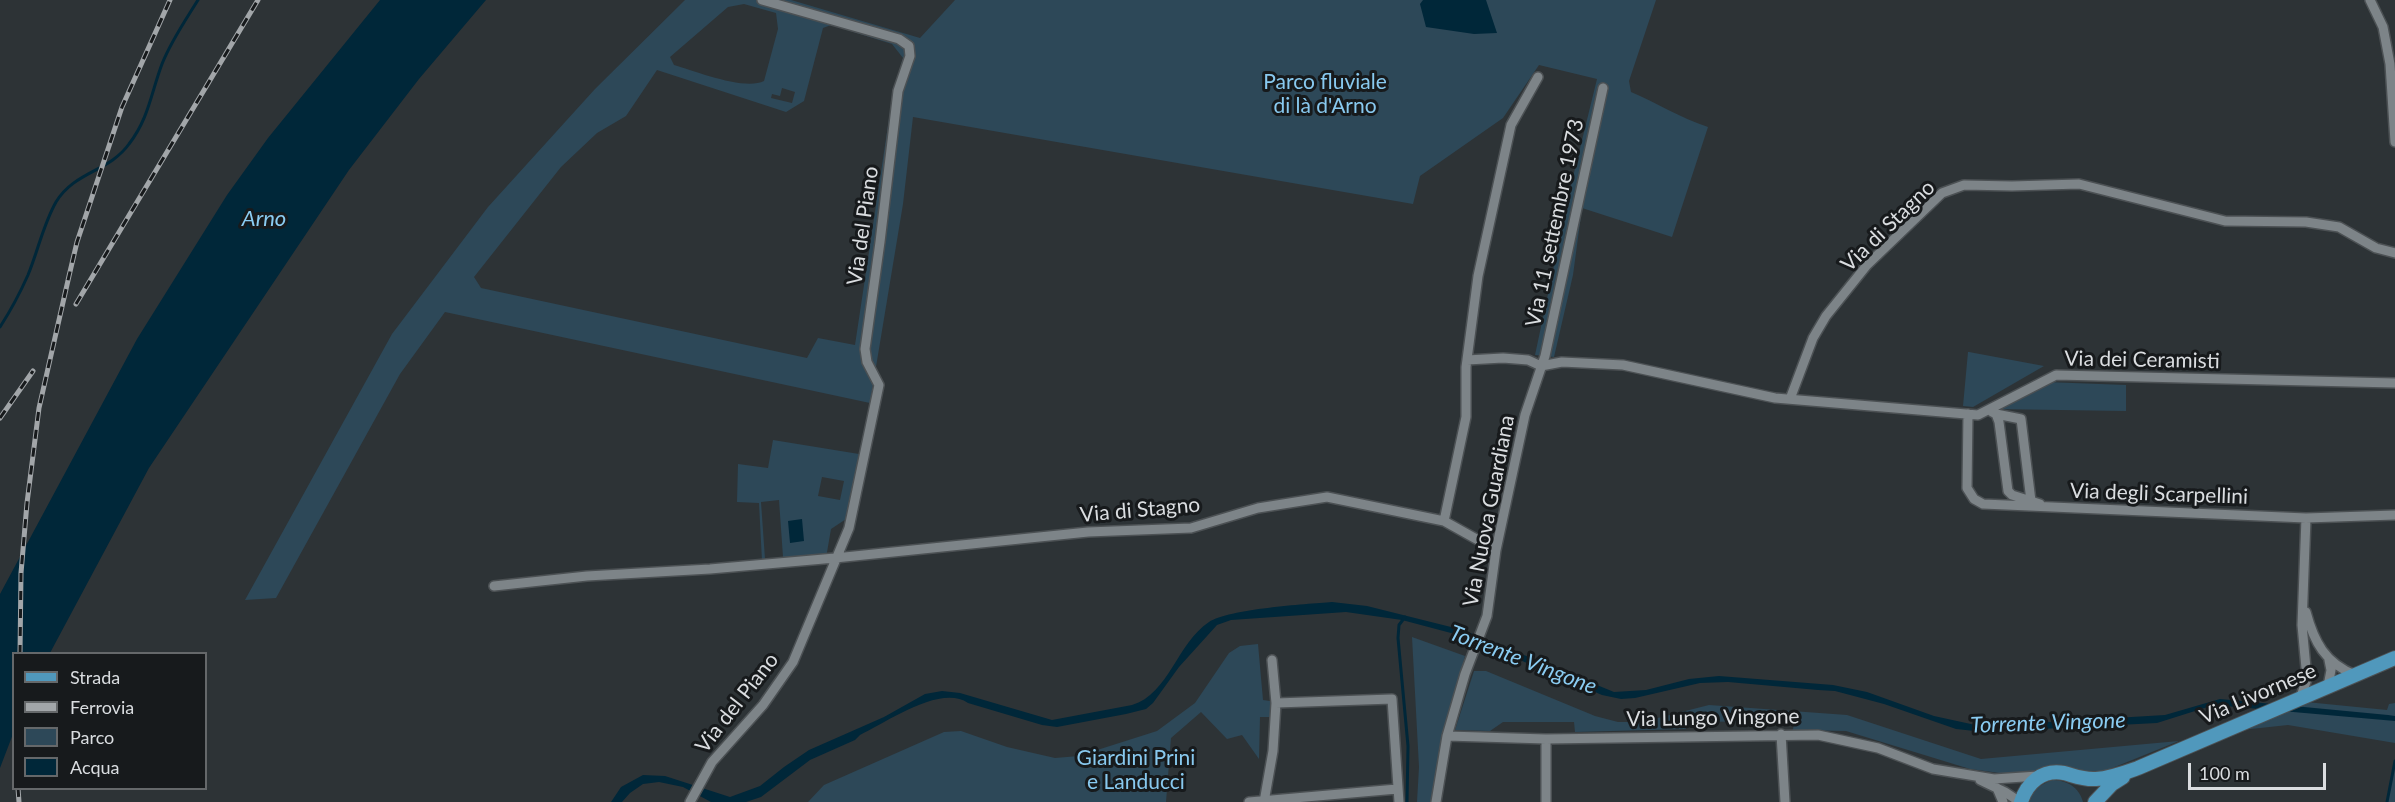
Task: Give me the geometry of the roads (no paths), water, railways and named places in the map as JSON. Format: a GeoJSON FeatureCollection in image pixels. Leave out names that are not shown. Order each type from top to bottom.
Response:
{"type":"FeatureCollection","features":[{"type":"Feature","properties":{"kind":"main road","name":"Via Livornese"},"geometry":{"type":"LineString","coordinates":[[2075,778],[2111,777],[2138,768],[2395,658]]}},
{"type":"Feature","properties":{"kind":"main road","name":"Via Livornese"},"geometry":{"type":"LineString","coordinates":[[2040,776],[2064,773],[2075,778],[2084,785],[2093,802],[2112,784],[2138,768]]}},
{"type":"Feature","properties":{"kind":"main road"},"geometry":{"type":"LineString","coordinates":[[2020,802],[2024,792],[2040,776]]}},
{"type":"Feature","properties":{"kind":"street","name":"Via del Piano"},"geometry":{"type":"LineString","coordinates":[[690,802],[708,770],[763,705],[794,662],[849,528],[879,385],[867,362],[865,349],[898,91],[910,56],[909,46],[899,39],[762,0]]}},
{"type":"Feature","properties":{"kind":"street"},"geometry":{"type":"LineString","coordinates":[[2370,0],[2383,27],[2390,64],[2395,141]]}},
{"type":"Feature","properties":{"kind":"street"},"geometry":{"type":"LineString","coordinates":[[1444,521],[1466,417],[1467,360],[1478,276],[1511,125],[1538,77]]}},
{"type":"Feature","properties":{"kind":"street","name":"Via 11 settembre 1973"},"geometry":{"type":"LineString","coordinates":[[1541,366],[1603,88]]}},
{"type":"Feature","properties":{"kind":"street","name":"Via di Stagno"},"geometry":{"type":"LineString","coordinates":[[1790,399],[1813,338],[1826,316],[1866,265],[1942,193],[1964,185],[2079,184],[2225,221],[2306,222],[2339,227],[2376,248],[2395,253]]}},
{"type":"Feature","properties":{"kind":"street"},"geometry":{"type":"LineString","coordinates":[[1467,360],[1503,358],[1528,360],[1541,366],[1562,362],[1623,365],[1790,399]]}},
{"type":"Feature","properties":{"kind":"street","name":"Via Nuova Guardiana"},"geometry":{"type":"LineString","coordinates":[[1436,802],[1447,736],[1465,674],[1487,616],[1496,550],[1525,415],[1541,366]]}},
{"type":"Feature","properties":{"kind":"street","name":"Via dei Ceramisti"},"geometry":{"type":"LineString","coordinates":[[1790,399],[1978,415],[1992,412],[2056,375],[2395,382]]}},
{"type":"Feature","properties":{"kind":"street"},"geometry":{"type":"LineString","coordinates":[[2031,501],[2021,419],[1992,412],[2008,490],[2012,495],[2048,507]]}},
{"type":"Feature","properties":{"kind":"street","name":"Via degli Scarpellini"},"geometry":{"type":"LineString","coordinates":[[1968,414],[1967,488],[1974,499],[1983,504],[2306,518]]}},
{"type":"Feature","properties":{"kind":"street","name":"Via di Stagno"},"geometry":{"type":"LineString","coordinates":[[835,558],[1088,532],[1191,528],[1258,508],[1327,497],[1444,521],[1496,550]]}},
{"type":"Feature","properties":{"kind":"street"},"geometry":{"type":"LineString","coordinates":[[2295,701],[2307,679],[2302,643],[2306,518],[2395,515]]}},
{"type":"Feature","properties":{"kind":"street"},"geometry":{"type":"LineString","coordinates":[[495,586],[587,576],[710,569],[835,558]]}},
{"type":"Feature","properties":{"kind":"street"},"geometry":{"type":"LineString","coordinates":[[2304,606],[2310,626],[2329,660],[2331,670],[2328,686]]}},
{"type":"Feature","properties":{"kind":"street"},"geometry":{"type":"LineString","coordinates":[[1264,801],[1273,751],[1276,703],[1272,660]]}},
{"type":"Feature","properties":{"kind":"street"},"geometry":{"type":"LineString","coordinates":[[2329,660],[2339,668],[2355,675]]}},
{"type":"Feature","properties":{"kind":"street"},"geometry":{"type":"LineString","coordinates":[[1276,703],[1392,699],[1399,802]]}},
{"type":"Feature","properties":{"kind":"street"},"geometry":{"type":"LineString","coordinates":[[1781,734],[1785,802]]}},
{"type":"Feature","properties":{"kind":"street","name":"Via Lungo Vingone"},"geometry":{"type":"LineString","coordinates":[[1447,736],[1546,739],[1818,735],[1878,747],[1933,769],[1994,779],[2040,776]]}},
{"type":"Feature","properties":{"kind":"street"},"geometry":{"type":"LineString","coordinates":[[1546,739],[1546,802]]}},
{"type":"Feature","properties":{"kind":"street","name":"Via Lungo Vingone"},"geometry":{"type":"LineString","coordinates":[[1973,776],[2020,802]]}},
{"type":"Feature","properties":{"kind":"street"},"geometry":{"type":"LineString","coordinates":[[1997,788],[2003,802]]}},
{"type":"Feature","properties":{"kind":"street"},"geometry":{"type":"LineString","coordinates":[[1249,802],[1397,789]]}},
{"type":"Feature","properties":{"kind":"water","name":"Arno"},"geometry":{"type":"Polygon","coordinates":[[[380,0],[486,0],[419,79],[349,170],[149,468],[51,652],[12,652],[12,737],[0,768],[0,594],[137,339],[227,195],[268,138],[380,0]]]}},
{"type":"Feature","properties":{"kind":"water"},"geometry":{"type":"Polygon","coordinates":[[[1423,0],[1486,0],[1497,33],[1474,34],[1426,27],[1420,4],[1423,0]]]}},
{"type":"Feature","properties":{"kind":"water"},"geometry":{"type":"Polygon","coordinates":[[[802,519],[804,541],[790,543],[788,521],[802,519]]]}},
{"type":"Feature","properties":{"kind":"water","name":"Torrente Vingone"},"geometry":{"type":"Polygon","coordinates":[[[1332,602],[1367,606],[1463,630],[1614,692],[1646,690],[1689,679],[1719,676],[1833,685],[1867,692],[1934,716],[1980,726],[2165,715],[2220,699],[2388,715],[2395,716],[2395,721],[2214,705],[2157,723],[1984,732],[1956,729],[1884,704],[1835,691],[1728,682],[1700,683],[1621,699],[1602,695],[1466,637],[1402,620],[1346,612],[1231,620],[1217,625],[1179,667],[1146,709],[1057,727],[1042,725],[956,698],[943,698],[913,707],[860,735],[855,740],[810,760],[761,797],[746,802],[711,802],[683,787],[659,782],[643,784],[622,802],[611,802],[621,787],[643,775],[665,776],[730,797],[760,786],[809,750],[884,717],[925,694],[942,691],[960,693],[1052,720],[1132,705],[1145,699],[1155,690],[1189,642],[1209,622],[1219,617],[1250,610],[1332,602]]]}},
{"type":"Feature","properties":{"kind":"waterway"},"geometry":{"type":"LineString","coordinates":[[0,327],[28,275],[56,202],[73,184],[112,161],[129,144],[141,125],[166,56],[178,31],[198,0]]}},
{"type":"Feature","properties":{"kind":"waterway"},"geometry":{"type":"LineString","coordinates":[[1405,617],[1399,625],[1398,638],[1408,746],[1407,802]]}},
{"type":"Feature","properties":{"kind":"waterway"},"geometry":{"type":"LineString","coordinates":[[2387,802],[2395,761]]}},
{"type":"Feature","properties":{"kind":"railway"},"geometry":{"type":"LineString","coordinates":[[20,652],[21,573],[39,408],[69,276],[77,242],[122,107],[170,0]]}},
{"type":"Feature","properties":{"kind":"railway"},"geometry":{"type":"LineString","coordinates":[[76,304],[258,0]]}},
{"type":"Feature","properties":{"kind":"railway"},"geometry":{"type":"LineString","coordinates":[[0,418],[33,371]]}},
{"type":"Feature","properties":{"kind":"railway"},"geometry":{"type":"LineString","coordinates":[[18,790],[19,802]]}},
{"type":"Feature","properties":{"kind":"park label","name":"Parco fluviale di là d'Arno"},"geometry":{"type":"Point","coordinates":[1325,94]}},
{"type":"Feature","properties":{"kind":"park label","name":"Giardini Prini e Landucci"},"geometry":{"type":"Point","coordinates":[1136,770]}}]}
